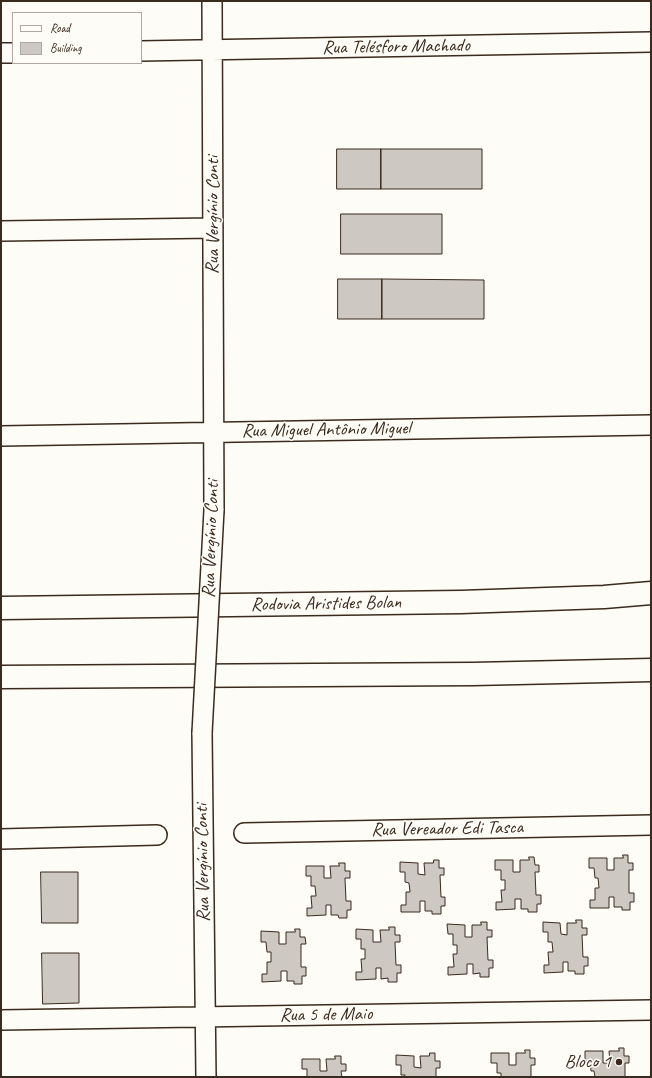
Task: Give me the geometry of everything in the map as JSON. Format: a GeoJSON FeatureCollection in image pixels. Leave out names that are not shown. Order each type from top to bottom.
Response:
{"type":"FeatureCollection","features":[{"type":"Feature","properties":{"kind":"highway","name":"Rodovia Aristides Bolan"},"geometry":{"type":"LineString","coordinates":[[1,608],[461,602],[604,597],[651,593]]}},
{"type":"Feature","properties":{"kind":"highway"},"geometry":{"type":"LineString","coordinates":[[1,677],[465,674],[651,670]]}},
{"type":"Feature","properties":{"kind":"street","name":"Rua Vergínio Conti"},"geometry":{"type":"LineString","coordinates":[[206,1077],[202,732],[214,510],[212,1]]}},
{"type":"Feature","properties":{"kind":"street","name":"Rua Telésforo Machado"},"geometry":{"type":"LineString","coordinates":[[142,51],[212,51],[651,42]]}},
{"type":"Feature","properties":{"kind":"street"},"geometry":{"type":"LineString","coordinates":[[1,53],[12,53]]}},
{"type":"Feature","properties":{"kind":"street"},"geometry":{"type":"LineString","coordinates":[[1,231],[213,228]]}},
{"type":"Feature","properties":{"kind":"street","name":"Rua Miguel Antônio Miguel"},"geometry":{"type":"LineString","coordinates":[[1,436],[651,425]]}},
{"type":"Feature","properties":{"kind":"street","name":"Rua Vereador Edi Tasca"},"geometry":{"type":"LineString","coordinates":[[244,834],[651,825]]}},
{"type":"Feature","properties":{"kind":"street"},"geometry":{"type":"LineString","coordinates":[[1,839],[157,835]]}},
{"type":"Feature","properties":{"kind":"street","name":"Rua 5 de Maio"},"geometry":{"type":"LineString","coordinates":[[1,1020],[651,1010]]}},
{"type":"Feature","properties":{"kind":"building"},"geometry":{"type":"Polygon","coordinates":[[[337,149],[381,149],[381,189],[337,189],[337,149]]]}},
{"type":"Feature","properties":{"kind":"building"},"geometry":{"type":"Polygon","coordinates":[[[381,149],[482,149],[482,189],[381,189],[381,149]]]}},
{"type":"Feature","properties":{"kind":"building"},"geometry":{"type":"Polygon","coordinates":[[[341,214],[442,214],[442,254],[341,254],[341,214]]]}},
{"type":"Feature","properties":{"kind":"building"},"geometry":{"type":"Polygon","coordinates":[[[338,279],[382,279],[382,319],[338,319],[338,279]]]}},
{"type":"Feature","properties":{"kind":"building"},"geometry":{"type":"Polygon","coordinates":[[[382,279],[484,280],[484,319],[382,319],[382,279]]]}},
{"type":"Feature","properties":{"kind":"building"},"geometry":{"type":"Polygon","coordinates":[[[623,855],[628,855],[628,863],[633,863],[633,870],[629,870],[629,893],[634,893],[634,902],[630,902],[630,910],[622,910],[622,907],[614,907],[614,897],[609,897],[609,908],[590,908],[590,900],[595,900],[595,888],[599,888],[598,878],[595,878],[594,868],[589,868],[589,858],[607,858],[607,870],[614,870],[614,858],[623,858],[623,855]]]}},
{"type":"Feature","properties":{"kind":"building"},"geometry":{"type":"Polygon","coordinates":[[[529,857],[534,857],[535,865],[539,865],[539,872],[535,872],[536,895],[541,895],[541,904],[537,904],[537,912],[528,912],[528,909],[521,909],[521,899],[515,899],[515,909],[496,910],[496,902],[502,902],[501,890],[505,890],[505,880],[501,880],[501,870],[495,870],[495,860],[513,860],[513,872],[520,872],[520,860],[529,860],[529,857]]]}},
{"type":"Feature","properties":{"kind":"building"},"geometry":{"type":"Polygon","coordinates":[[[434,860],[439,860],[439,868],[444,868],[444,875],[440,875],[441,897],[445,897],[445,906],[441,906],[441,914],[432,914],[432,911],[425,911],[425,901],[420,901],[420,912],[401,912],[401,905],[406,905],[406,892],[410,892],[409,883],[405,882],[405,872],[400,872],[400,862],[418,863],[418,874],[425,875],[424,863],[433,863],[434,860]]]}},
{"type":"Feature","properties":{"kind":"building"},"geometry":{"type":"Polygon","coordinates":[[[339,863],[345,863],[345,871],[350,871],[350,878],[345,878],[346,901],[351,901],[351,910],[347,910],[347,918],[339,918],[338,915],[331,915],[331,905],[326,905],[326,915],[307,916],[307,908],[312,908],[311,896],[316,896],[315,886],[311,886],[311,876],[306,876],[306,866],[324,866],[324,878],[331,878],[330,866],[339,866],[339,863]]]}},
{"type":"Feature","properties":{"kind":"building"},"geometry":{"type":"Polygon","coordinates":[[[41,872],[78,872],[78,923],[42,923],[41,872]]]}},
{"type":"Feature","properties":{"kind":"building"},"geometry":{"type":"Polygon","coordinates":[[[576,920],[582,920],[582,928],[587,928],[587,935],[582,935],[583,957],[588,957],[588,966],[584,966],[584,974],[575,974],[575,971],[568,971],[568,962],[563,962],[563,972],[544,973],[544,965],[549,965],[548,952],[553,952],[552,942],[548,942],[548,932],[543,932],[543,922],[560,923],[561,934],[567,935],[567,923],[576,923],[576,920]]]}},
{"type":"Feature","properties":{"kind":"building"},"geometry":{"type":"Polygon","coordinates":[[[481,922],[487,922],[487,930],[492,930],[492,937],[487,937],[488,960],[493,960],[493,968],[489,968],[489,977],[480,977],[480,973],[473,974],[473,964],[467,964],[467,974],[448,975],[448,967],[454,967],[453,954],[457,954],[457,945],[453,945],[453,934],[448,934],[447,924],[465,925],[465,937],[472,937],[472,925],[481,925],[481,922]]]}},
{"type":"Feature","properties":{"kind":"building"},"geometry":{"type":"Polygon","coordinates":[[[389,927],[395,927],[395,935],[400,935],[400,942],[395,942],[396,965],[401,965],[401,973],[397,973],[397,982],[388,982],[388,978],[381,979],[381,968],[376,968],[376,979],[356,980],[356,972],[362,972],[361,959],[365,959],[365,949],[361,949],[361,939],[356,939],[356,929],[373,930],[373,942],[381,942],[380,930],[389,930],[389,927]]]}},
{"type":"Feature","properties":{"kind":"building"},"geometry":{"type":"Polygon","coordinates":[[[295,929],[300,929],[300,937],[305,937],[306,944],[301,944],[301,967],[306,967],[306,976],[302,976],[302,984],[294,984],[294,981],[287,981],[287,971],[281,971],[281,981],[262,982],[262,974],[267,974],[267,962],[271,962],[271,952],[267,952],[266,942],[261,942],[261,931],[279,932],[279,944],[286,944],[286,932],[295,932],[295,929]]]}},
{"type":"Feature","properties":{"kind":"building"},"geometry":{"type":"Polygon","coordinates":[[[42,953],[79,953],[79,1003],[43,1004],[42,953]]]}},
{"type":"Feature","properties":{"kind":"building","name":"Bloco 1"},"geometry":{"type":"Polygon","coordinates":[[[619,1048],[624,1048],[624,1056],[629,1056],[629,1063],[625,1063],[625,1077],[595,1077],[594,1071],[591,1071],[590,1061],[585,1061],[585,1051],[603,1051],[603,1063],[610,1063],[609,1051],[619,1051],[619,1048]]]}},
{"type":"Feature","properties":{"kind":"building"},"geometry":{"type":"Polygon","coordinates":[[[525,1050],[530,1050],[530,1058],[535,1058],[535,1065],[531,1065],[531,1077],[501,1077],[501,1073],[497,1073],[497,1063],[491,1063],[491,1053],[509,1053],[509,1065],[516,1065],[516,1053],[525,1053],[525,1050]]]}},
{"type":"Feature","properties":{"kind":"building"},"geometry":{"type":"Polygon","coordinates":[[[430,1053],[435,1053],[435,1061],[440,1061],[440,1068],[436,1068],[436,1077],[405,1077],[405,1075],[401,1075],[401,1065],[396,1065],[396,1055],[414,1056],[414,1067],[421,1068],[420,1056],[429,1056],[430,1053]]]}},
{"type":"Feature","properties":{"kind":"building"},"geometry":{"type":"Polygon","coordinates":[[[335,1056],[341,1056],[341,1064],[346,1064],[346,1071],[341,1071],[342,1077],[307,1077],[307,1069],[302,1069],[302,1059],[320,1059],[320,1071],[327,1071],[326,1059],[335,1059],[335,1056]]]}},
{"type":"Feature","properties":{"kind":"place","name":"Bloco 1"},"geometry":{"type":"Point","coordinates":[619,1062]}}]}
